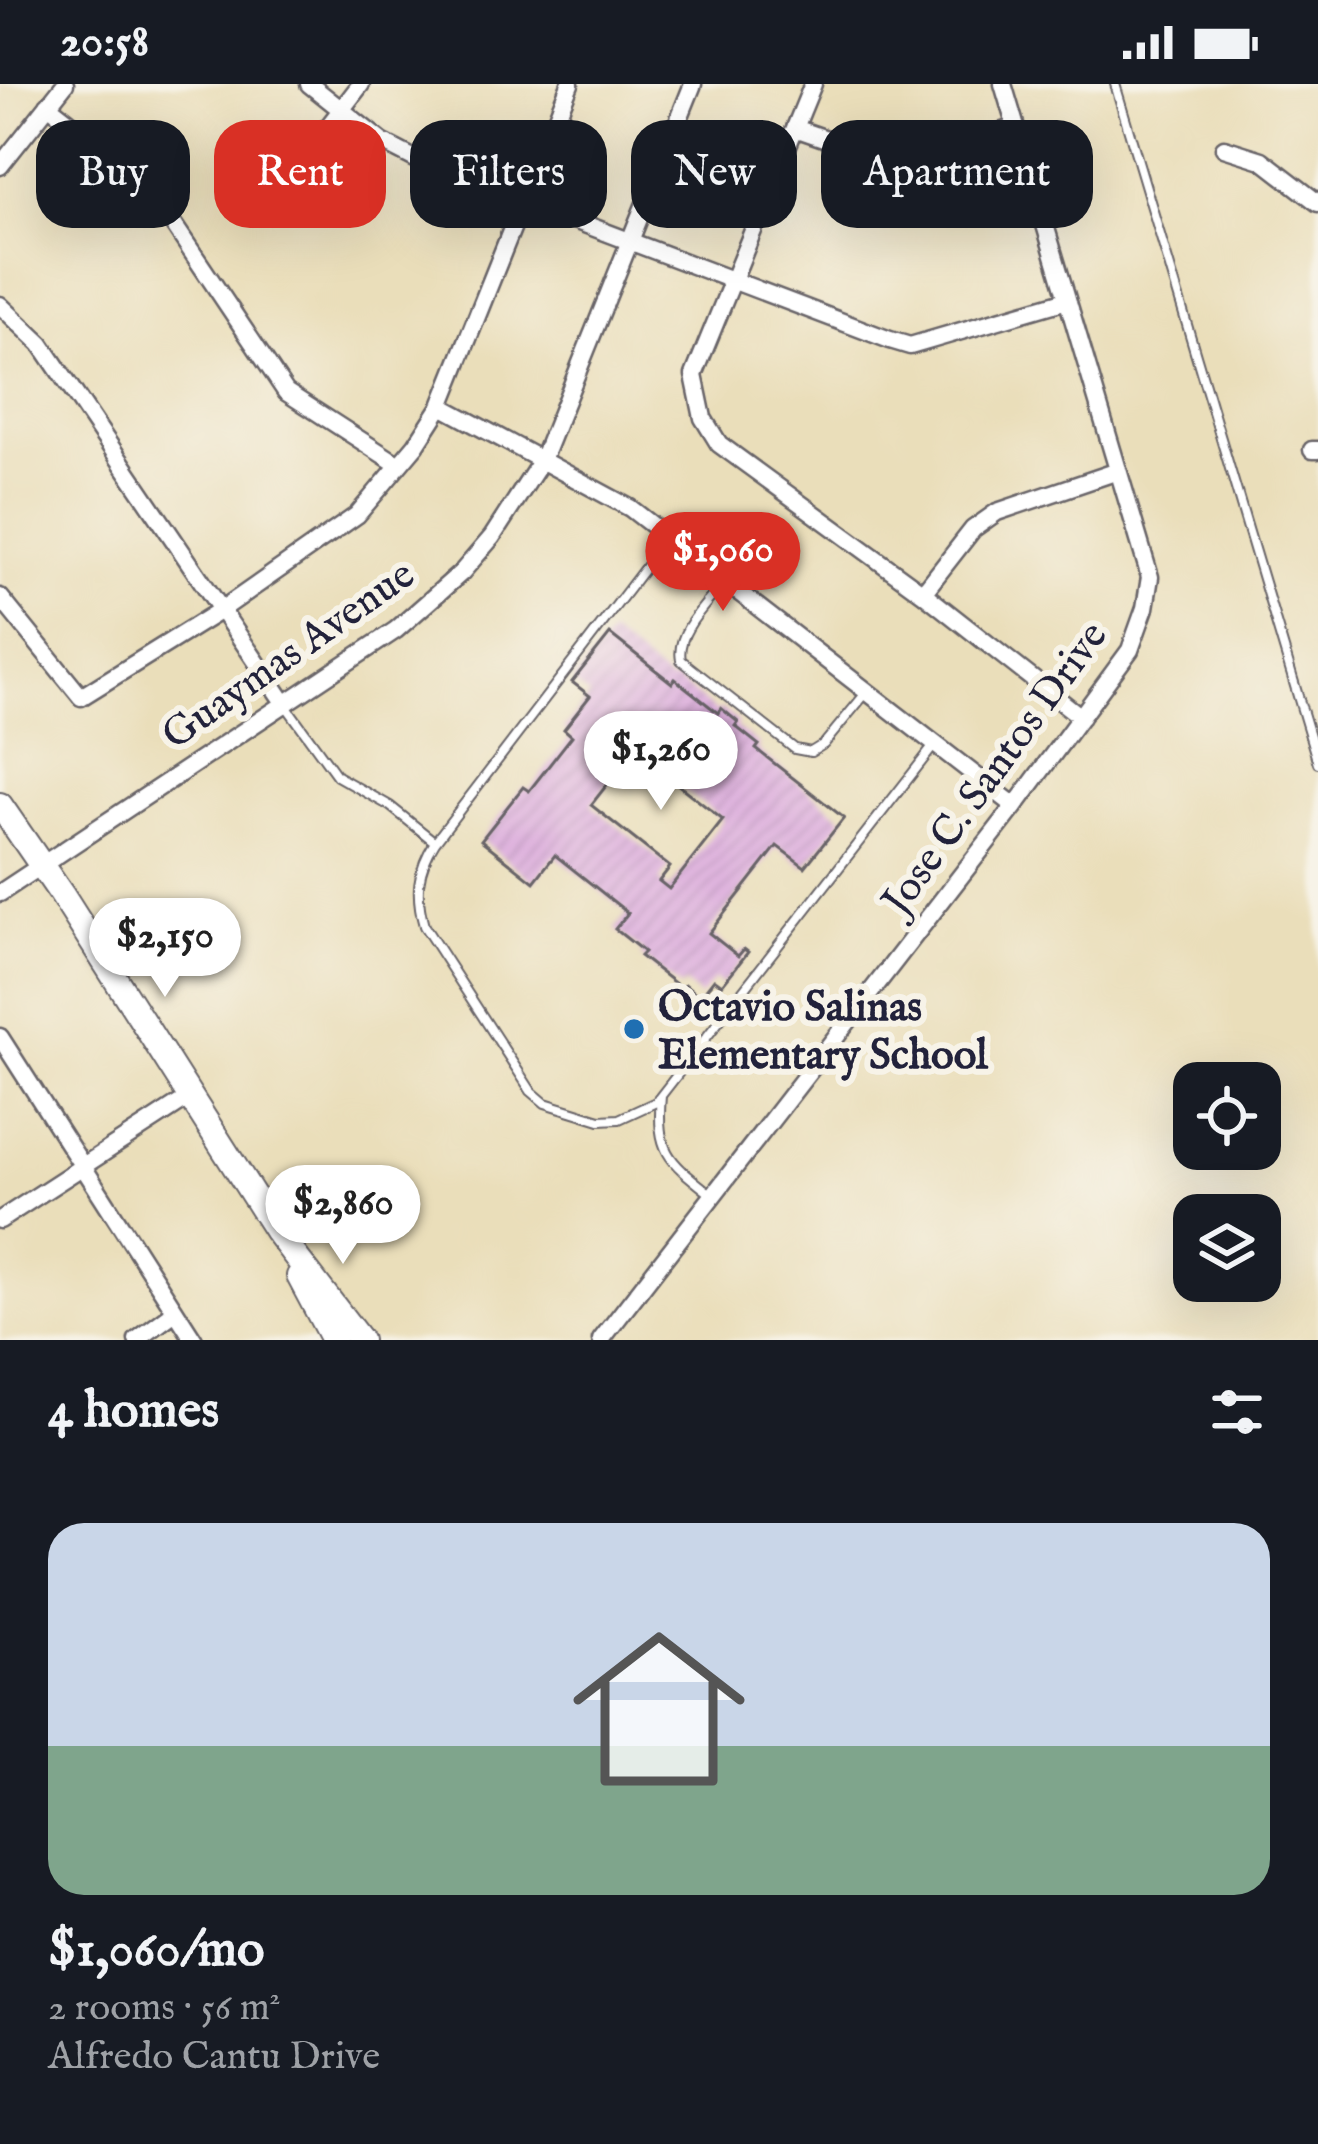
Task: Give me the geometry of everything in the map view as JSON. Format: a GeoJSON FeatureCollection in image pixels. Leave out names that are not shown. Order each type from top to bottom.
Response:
{"type":"FeatureCollection","features":[{"type":"Feature","properties":{"kind":"main road"},"geometry":{"type":"LineString","coordinates":[[0,805],[276,1231],[334,1336]]}},
{"type":"Feature","properties":{"kind":"main road"},"geometry":{"type":"LineString","coordinates":[[276,1231],[360,1340]]}},
{"type":"Feature","properties":{"kind":"street"},"geometry":{"type":"LineString","coordinates":[[0,166],[64,84]]}},
{"type":"Feature","properties":{"kind":"street"},"geometry":{"type":"LineString","coordinates":[[309,84],[382,142],[410,156]]}},
{"type":"Feature","properties":{"kind":"street"},"geometry":{"type":"LineString","coordinates":[[333,120],[361,84]]}},
{"type":"Feature","properties":{"kind":"street"},"geometry":{"type":"LineString","coordinates":[[556,120],[570,84]]}},
{"type":"Feature","properties":{"kind":"street","name":"Guaymas Avenue"},"geometry":{"type":"LineString","coordinates":[[0,893],[396,630],[432,600],[502,525],[542,460],[693,84]]}},
{"type":"Feature","properties":{"kind":"street"},"geometry":{"type":"LineString","coordinates":[[797,123],[813,84]]}},
{"type":"Feature","properties":{"kind":"street","name":"Jose C. Santos Drive"},"geometry":{"type":"LineString","coordinates":[[1003,84],[1014,120]]}},
{"type":"Feature","properties":{"kind":"street"},"geometry":{"type":"LineString","coordinates":[[48,105],[143,179],[286,392],[399,465]]}},
{"type":"Feature","properties":{"kind":"street"},"geometry":{"type":"LineString","coordinates":[[1223,148],[1262,160],[1318,202]]}},
{"type":"Feature","properties":{"kind":"street"},"geometry":{"type":"LineString","coordinates":[[0,597],[81,697],[221,610],[357,515],[441,406],[513,228]]}},
{"type":"Feature","properties":{"kind":"street"},"geometry":{"type":"LineString","coordinates":[[590,228],[910,346],[1067,300]]}},
{"type":"Feature","properties":{"kind":"street"},"geometry":{"type":"LineString","coordinates":[[754,228],[694,375],[710,431],[719,444],[923,593],[1081,717]]}},
{"type":"Feature","properties":{"kind":"street","name":"Jose C. Santos Drive"},"geometry":{"type":"LineString","coordinates":[[602,1340],[1130,650],[1150,577],[1046,228]]}},
{"type":"Feature","properties":{"kind":"street"},"geometry":{"type":"LineString","coordinates":[[0,304],[41,344],[283,701]]}},
{"type":"Feature","properties":{"kind":"street"},"geometry":{"type":"LineString","coordinates":[[441,406],[630,508],[1015,806]]}},
{"type":"Feature","properties":{"kind":"street"},"geometry":{"type":"LineString","coordinates":[[923,593],[973,529],[997,512],[1118,471]]}},
{"type":"Feature","properties":{"kind":"street"},"geometry":{"type":"LineString","coordinates":[[0,1037],[194,1340]]}},
{"type":"Feature","properties":{"kind":"street"},"geometry":{"type":"LineString","coordinates":[[0,1220],[191,1096]]}},
{"type":"Feature","properties":{"kind":"street"},"geometry":{"type":"LineString","coordinates":[[137,1340],[175,1312]]}},
{"type":"Feature","properties":{"kind":"lane"},"geometry":{"type":"LineString","coordinates":[[1115,84],[1318,763]]}},
{"type":"Feature","properties":{"kind":"lane"},"geometry":{"type":"LineString","coordinates":[[668,538],[435,842],[418,879],[424,926],[531,1091],[561,1111],[599,1120],[637,1113],[661,1096],[935,744]]}},
{"type":"Feature","properties":{"kind":"lane"},"geometry":{"type":"LineString","coordinates":[[724,581],[685,634],[678,648],[681,660],[795,749],[811,752],[824,744],[867,691]]}},
{"type":"Feature","properties":{"kind":"lane"},"geometry":{"type":"LineString","coordinates":[[283,701],[337,776],[390,806],[435,842]]}},
{"type":"Feature","properties":{"kind":"lane"},"geometry":{"type":"LineString","coordinates":[[661,1096],[659,1135],[665,1154],[713,1196]]}},
{"type":"Feature","properties":{"kind":"building"},"geometry":{"type":"Polygon","coordinates":[[[610,634],[672,683],[675,679],[718,713],[721,708],[759,745],[756,749],[844,818],[805,867],[777,846],[709,933],[738,956],[744,949],[748,952],[722,985],[714,979],[700,997],[640,956],[644,952],[615,929],[628,913],[555,855],[534,882],[481,840],[523,787],[529,791],[572,736],[564,729],[590,696],[572,682],[610,634]],[[643,739],[591,805],[670,867],[659,881],[669,889],[723,820],[677,784],[686,773],[643,739]]]}},
{"type":"Feature","properties":{"kind":"place","name":"Octavio Salinas Elementary School"},"geometry":{"type":"Point","coordinates":[634,1029]}}]}
